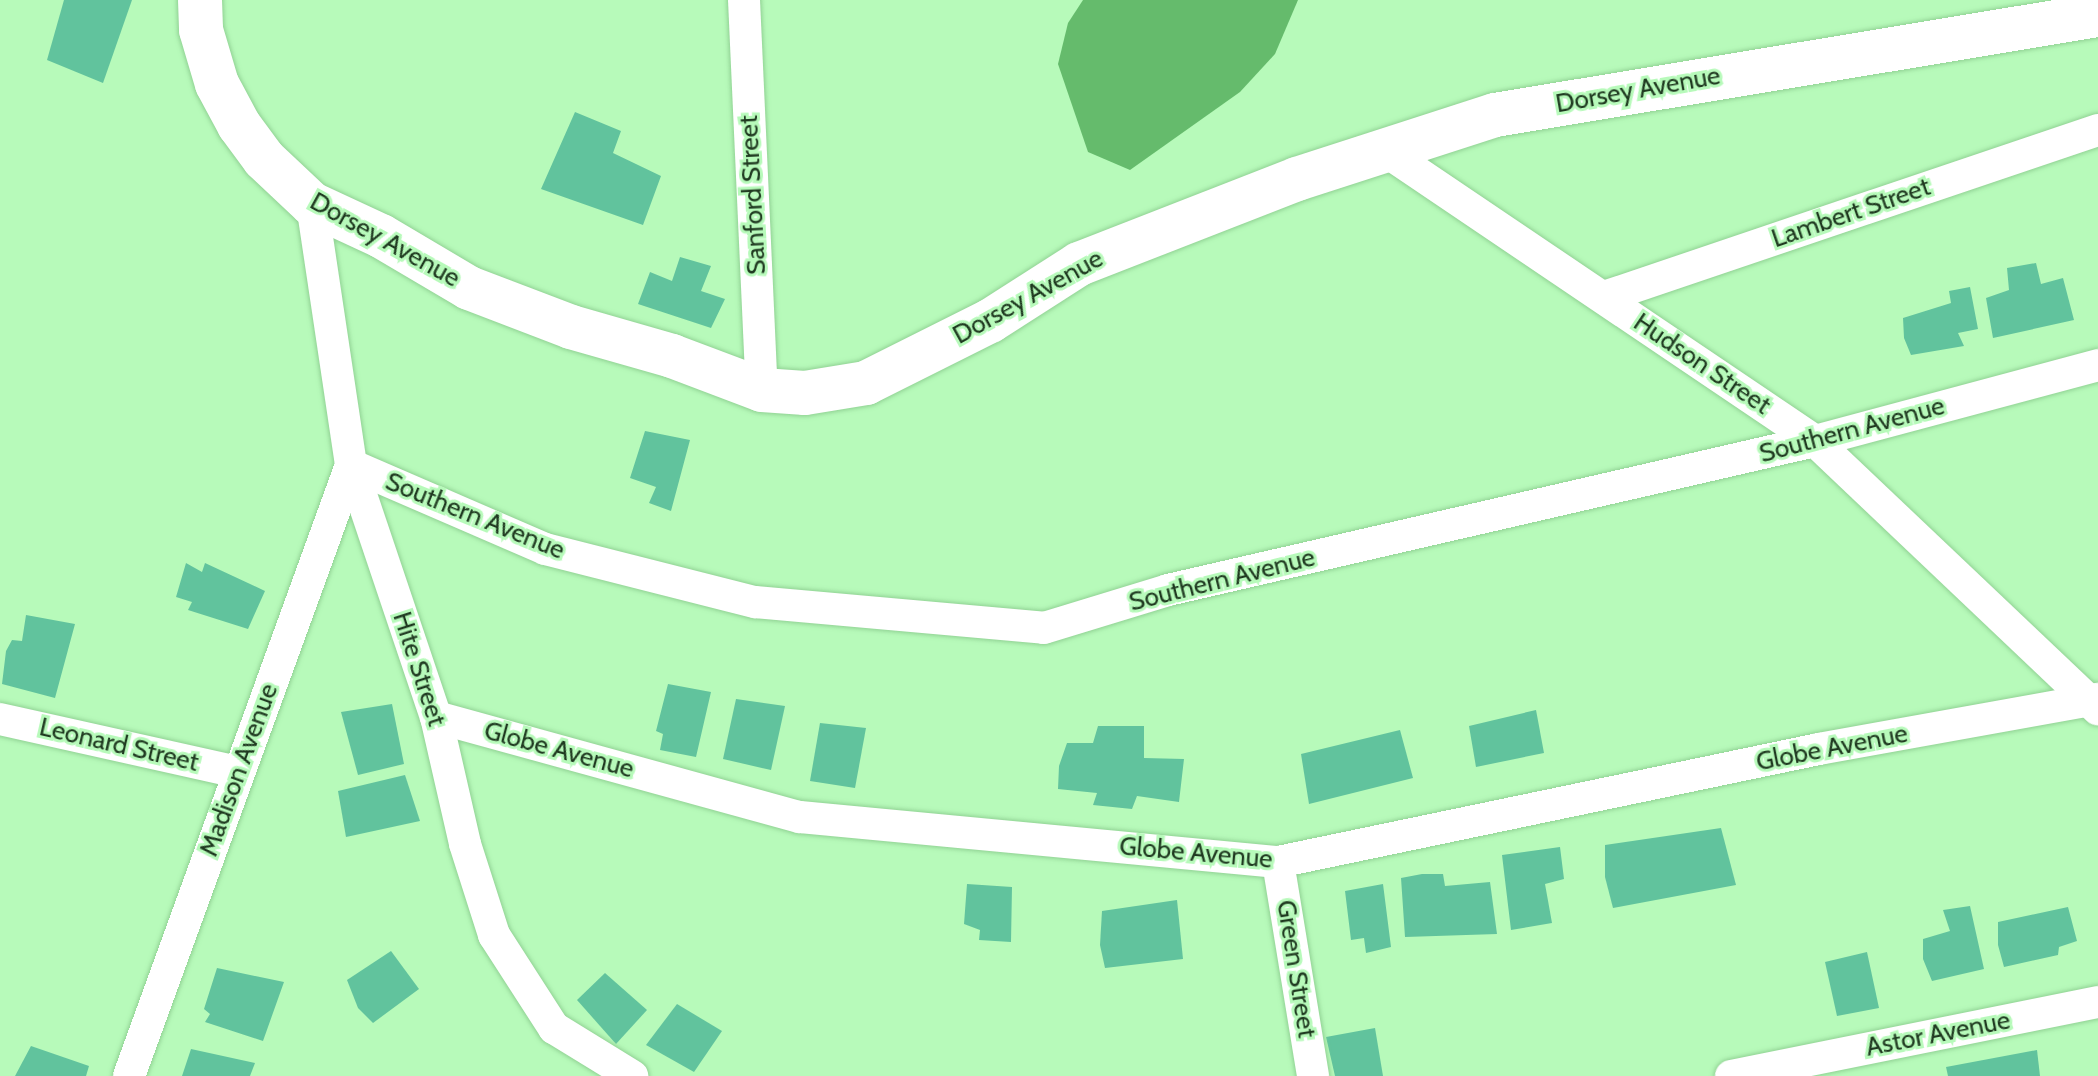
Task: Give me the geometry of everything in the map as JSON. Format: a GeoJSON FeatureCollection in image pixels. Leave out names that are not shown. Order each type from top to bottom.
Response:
{"type":"FeatureCollection","features":[{"type":"Feature","properties":{"kind":"street","name":"Dorsey Avenue"},"geometry":{"type":"LineString","coordinates":[[200,0],[201,30],[217,84],[239,125],[264,159],[312,204],[381,236],[469,288],[571,327],[672,356],[762,390],[805,393],[866,383],[990,321],[1079,264],[1297,179],[1495,115],[2098,15]]}},
{"type":"Feature","properties":{"kind":"street","name":"Sanford Street"},"geometry":{"type":"LineString","coordinates":[[744,0],[762,390]]}},
{"type":"Feature","properties":{"kind":"street","name":"Lambert Street"},"geometry":{"type":"LineString","coordinates":[[1604,297],[2098,130]]}},
{"type":"Feature","properties":{"kind":"street","name":"Hudson Street"},"geometry":{"type":"LineString","coordinates":[[1384,150],[1815,441],[2095,703]]}},
{"type":"Feature","properties":{"kind":"street","name":"Hite Street"},"geometry":{"type":"LineString","coordinates":[[312,204],[351,465],[436,717],[465,844],[494,935],[554,1028],[632,1076]]}},
{"type":"Feature","properties":{"kind":"street","name":"Southern Avenue"},"geometry":{"type":"LineString","coordinates":[[351,465],[545,549],[755,602],[1044,628],[1168,590],[1815,441],[2098,365]]}},
{"type":"Feature","properties":{"kind":"street","name":"Madison Avenue"},"geometry":{"type":"LineString","coordinates":[[129,1076],[351,465]]}},
{"type":"Feature","properties":{"kind":"street","name":"Globe Avenue"},"geometry":{"type":"LineString","coordinates":[[436,717],[800,817],[1278,862],[1819,749],[2095,703]]}},
{"type":"Feature","properties":{"kind":"street","name":"Leonard Street"},"geometry":{"type":"LineString","coordinates":[[0,719],[238,772]]}},
{"type":"Feature","properties":{"kind":"street","name":"Green Street"},"geometry":{"type":"LineString","coordinates":[[1278,862],[1313,1076]]}},
{"type":"Feature","properties":{"kind":"street","name":"Astor Avenue"},"geometry":{"type":"LineString","coordinates":[[1731,1076],[2098,1002]]}},
{"type":"Feature","properties":{"kind":"green space"},"geometry":{"type":"Polygon","coordinates":[[[1083,0],[1298,0],[1275,54],[1240,92],[1130,170],[1088,152],[1058,64],[1068,23],[1083,0]]]}},
{"type":"Feature","properties":{"kind":"building"},"geometry":{"type":"Polygon","coordinates":[[[64,0],[132,0],[103,83],[47,60],[64,0]]]}},
{"type":"Feature","properties":{"kind":"building"},"geometry":{"type":"Polygon","coordinates":[[[575,112],[621,131],[613,153],[661,176],[643,225],[541,189],[575,112]]]}},
{"type":"Feature","properties":{"kind":"building"},"geometry":{"type":"Polygon","coordinates":[[[680,257],[711,266],[701,291],[725,299],[711,328],[638,304],[650,272],[672,281],[680,257]]]}},
{"type":"Feature","properties":{"kind":"building"},"geometry":{"type":"Polygon","coordinates":[[[2036,263],[2041,284],[2063,278],[2074,320],[1993,338],[1986,298],[2009,290],[2007,268],[2036,263]]]}},
{"type":"Feature","properties":{"kind":"building"},"geometry":{"type":"Polygon","coordinates":[[[1970,287],[1978,329],[1958,333],[1964,346],[1911,355],[1904,338],[1903,318],[1951,303],[1949,291],[1970,287]]]}},
{"type":"Feature","properties":{"kind":"building"},"geometry":{"type":"Polygon","coordinates":[[[645,431],[690,440],[671,511],[649,503],[656,487],[630,478],[645,431]]]}},
{"type":"Feature","properties":{"kind":"building"},"geometry":{"type":"Polygon","coordinates":[[[186,563],[202,572],[205,563],[265,591],[248,629],[188,610],[192,602],[176,597],[186,563]]]}},
{"type":"Feature","properties":{"kind":"building"},"geometry":{"type":"Polygon","coordinates":[[[26,615],[75,624],[55,698],[2,684],[6,651],[12,640],[22,641],[26,615]]]}},
{"type":"Feature","properties":{"kind":"building"},"geometry":{"type":"Polygon","coordinates":[[[668,684],[711,692],[696,757],[660,750],[663,734],[656,731],[668,684]]]}},
{"type":"Feature","properties":{"kind":"building"},"geometry":{"type":"Polygon","coordinates":[[[736,699],[785,706],[771,770],[723,759],[736,699]]]}},
{"type":"Feature","properties":{"kind":"building"},"geometry":{"type":"Polygon","coordinates":[[[392,704],[404,764],[358,775],[341,712],[392,704]]]}},
{"type":"Feature","properties":{"kind":"building"},"geometry":{"type":"Polygon","coordinates":[[[1536,710],[1544,753],[1476,767],[1469,726],[1536,710]]]}},
{"type":"Feature","properties":{"kind":"building"},"geometry":{"type":"Polygon","coordinates":[[[820,723],[866,728],[855,788],[810,781],[820,723]]]}},
{"type":"Feature","properties":{"kind":"building"},"geometry":{"type":"Polygon","coordinates":[[[1098,726],[1144,726],[1144,758],[1184,759],[1179,802],[1137,796],[1132,809],[1093,805],[1097,793],[1058,789],[1059,766],[1067,743],[1093,743],[1098,726]]]}},
{"type":"Feature","properties":{"kind":"building"},"geometry":{"type":"Polygon","coordinates":[[[1400,730],[1413,778],[1309,804],[1301,754],[1400,730]]]}},
{"type":"Feature","properties":{"kind":"building"},"geometry":{"type":"Polygon","coordinates":[[[405,775],[420,821],[346,837],[338,791],[405,775]]]}},
{"type":"Feature","properties":{"kind":"building"},"geometry":{"type":"Polygon","coordinates":[[[1721,828],[1736,885],[1613,908],[1605,877],[1605,845],[1721,828]]]}},
{"type":"Feature","properties":{"kind":"building"},"geometry":{"type":"Polygon","coordinates":[[[1560,847],[1564,879],[1545,884],[1552,923],[1511,930],[1502,855],[1560,847]]]}},
{"type":"Feature","properties":{"kind":"building"},"geometry":{"type":"Polygon","coordinates":[[[1443,874],[1445,886],[1490,882],[1497,934],[1405,937],[1401,878],[1443,874]]]}},
{"type":"Feature","properties":{"kind":"building"},"geometry":{"type":"Polygon","coordinates":[[[967,884],[1012,887],[1011,942],[979,940],[980,930],[964,924],[967,884]]]}},
{"type":"Feature","properties":{"kind":"building"},"geometry":{"type":"Polygon","coordinates":[[[1383,884],[1391,947],[1366,953],[1364,938],[1351,940],[1345,891],[1383,884]]]}},
{"type":"Feature","properties":{"kind":"building"},"geometry":{"type":"Polygon","coordinates":[[[1177,900],[1183,959],[1105,968],[1100,945],[1102,911],[1177,900]]]}},
{"type":"Feature","properties":{"kind":"building"},"geometry":{"type":"Polygon","coordinates":[[[1970,906],[1984,969],[1932,981],[1923,959],[1923,939],[1950,931],[1943,910],[1970,906]]]}},
{"type":"Feature","properties":{"kind":"building"},"geometry":{"type":"Polygon","coordinates":[[[2068,907],[2077,941],[2059,947],[2058,955],[2004,967],[1998,945],[1998,922],[2068,907]]]}},
{"type":"Feature","properties":{"kind":"building"},"geometry":{"type":"Polygon","coordinates":[[[391,951],[419,989],[373,1023],[358,1008],[347,980],[391,951]]]}},
{"type":"Feature","properties":{"kind":"building"},"geometry":{"type":"Polygon","coordinates":[[[1867,952],[1879,1008],[1837,1016],[1825,962],[1867,952]]]}},
{"type":"Feature","properties":{"kind":"building"},"geometry":{"type":"Polygon","coordinates":[[[217,968],[284,982],[263,1041],[205,1022],[210,1014],[204,1009],[217,968]]]}},
{"type":"Feature","properties":{"kind":"building"},"geometry":{"type":"Polygon","coordinates":[[[605,973],[647,1010],[616,1044],[577,1000],[605,973]]]}},
{"type":"Feature","properties":{"kind":"building"},"geometry":{"type":"Polygon","coordinates":[[[677,1004],[722,1031],[694,1072],[646,1045],[677,1004]]]}},
{"type":"Feature","properties":{"kind":"building"},"geometry":{"type":"Polygon","coordinates":[[[1375,1028],[1383,1076],[1335,1076],[1326,1037],[1375,1028]]]}},
{"type":"Feature","properties":{"kind":"building"},"geometry":{"type":"Polygon","coordinates":[[[31,1046],[89,1066],[86,1076],[15,1076],[31,1046]]]}},
{"type":"Feature","properties":{"kind":"building"},"geometry":{"type":"Polygon","coordinates":[[[191,1049],[255,1063],[250,1076],[182,1076],[191,1049]]]}},
{"type":"Feature","properties":{"kind":"building"},"geometry":{"type":"Polygon","coordinates":[[[2037,1050],[2040,1076],[1948,1076],[1946,1067],[2037,1050]]]}}]}
